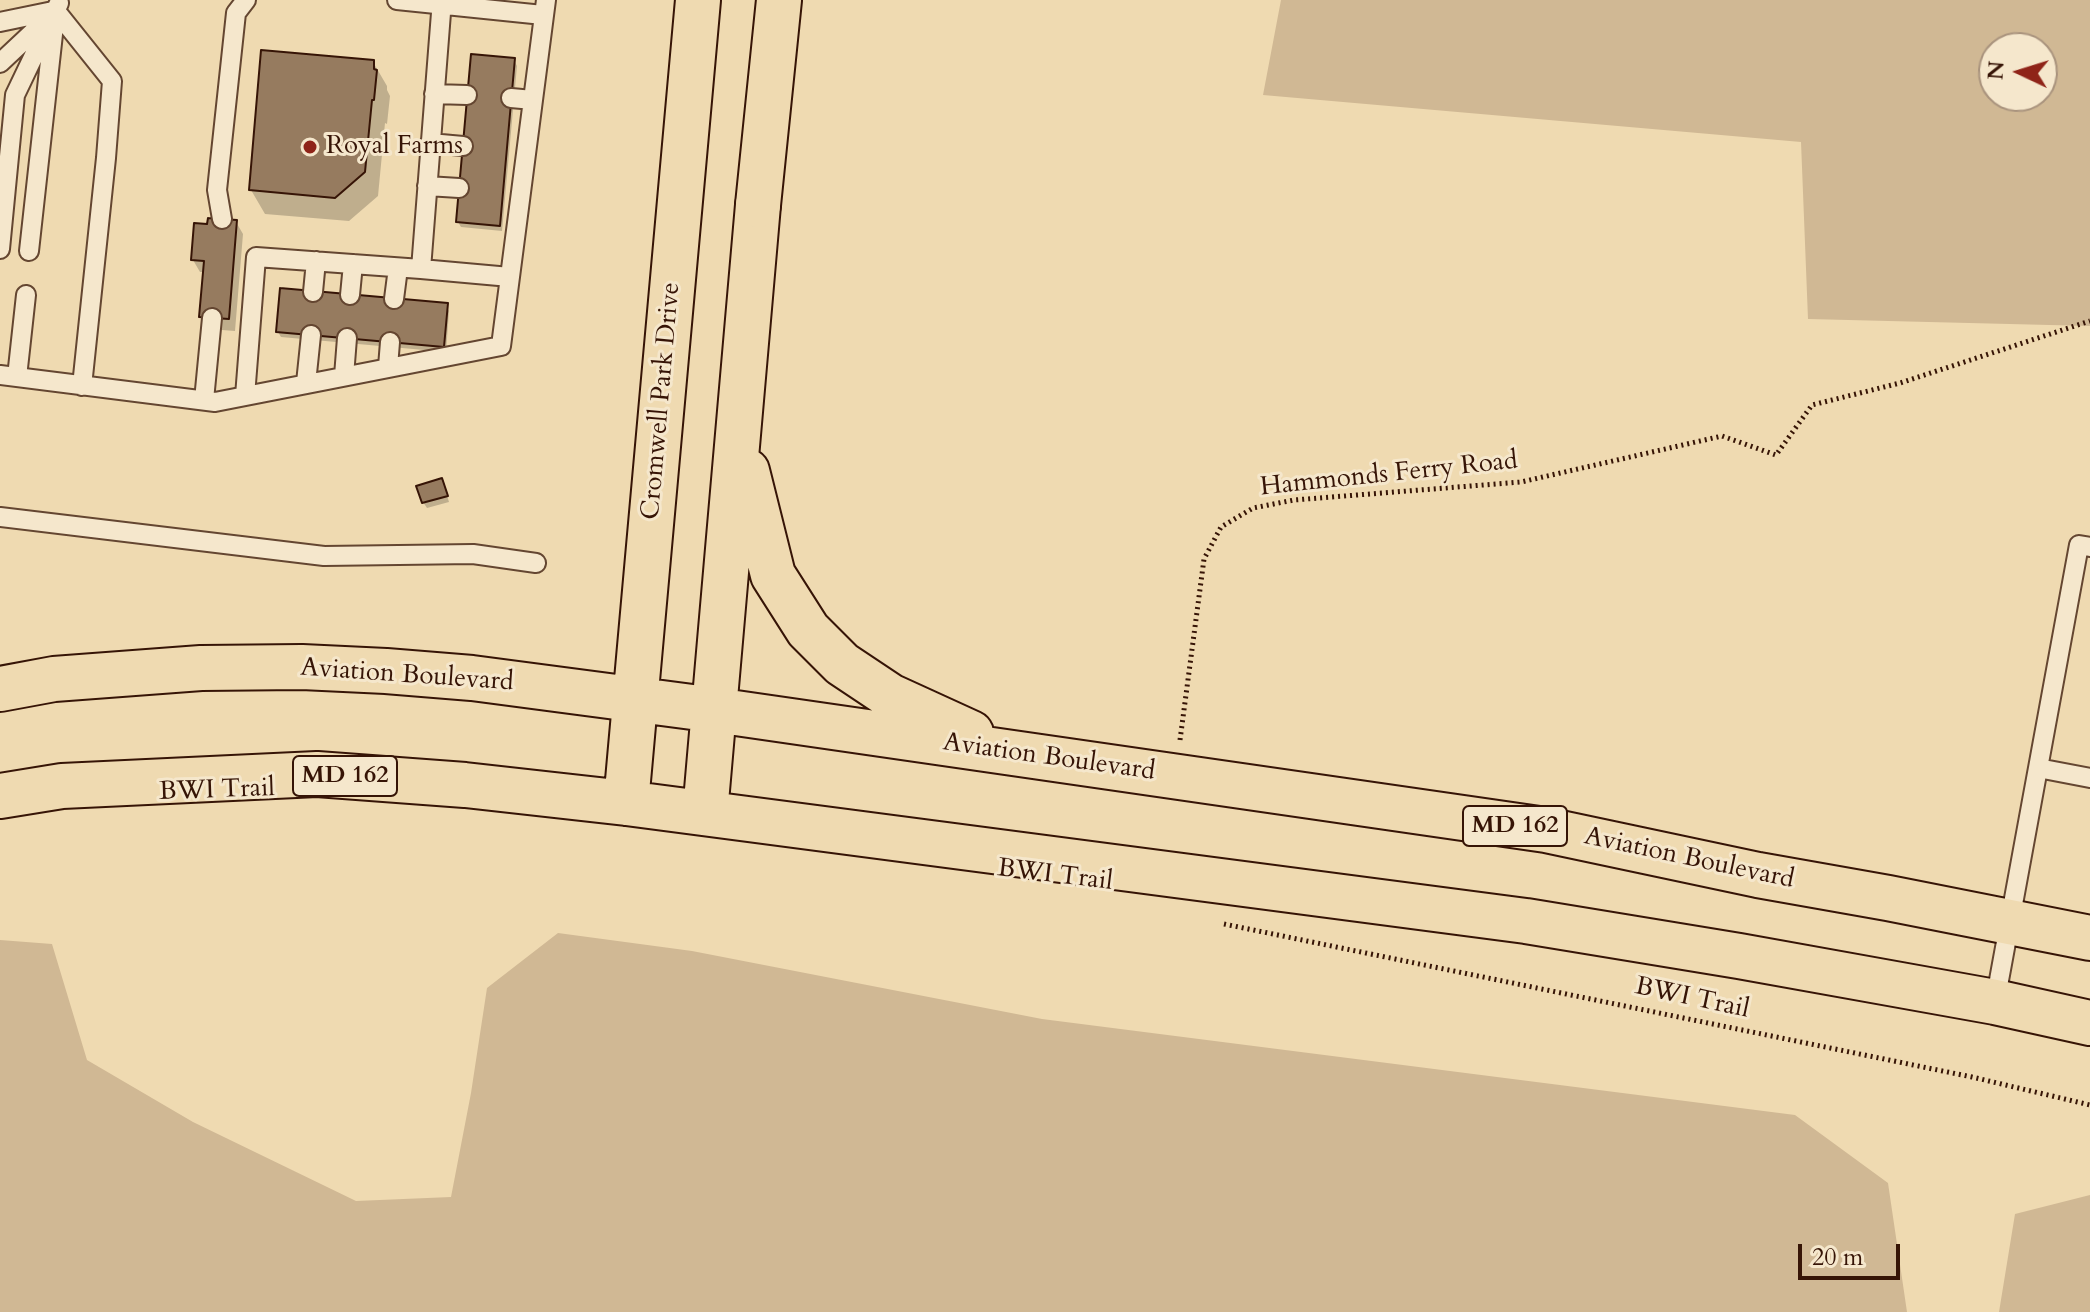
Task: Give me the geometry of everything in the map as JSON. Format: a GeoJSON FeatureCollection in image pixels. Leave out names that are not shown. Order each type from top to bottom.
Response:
{"type":"FeatureCollection","features":[{"type":"Feature","properties":{"kind":"main road","name":"Cromwell Park Drive"},"geometry":{"type":"LineString","coordinates":[[626,803],[698,0]]}},
{"type":"Feature","properties":{"kind":"main road"},"geometry":{"type":"LineString","coordinates":[[705,813],[779,0]]}},
{"type":"Feature","properties":{"kind":"main road"},"geometry":{"type":"LineString","coordinates":[[738,437],[773,575],[808,630],[842,664],[890,696],[1017,753]]}},
{"type":"Feature","properties":{"kind":"main road"},"geometry":{"type":"LineString","coordinates":[[0,663],[47,660],[201,668]]}},
{"type":"Feature","properties":{"kind":"main road","name":"Aviation Boulevard"},"geometry":{"type":"LineString","coordinates":[[0,689],[54,679],[201,668],[302,667],[472,678],[1546,830],[1758,875],[2090,938]]}},
{"type":"Feature","properties":{"kind":"main road","name":"MD 162"},"geometry":{"type":"LineString","coordinates":[[0,796],[62,786],[317,774],[465,785],[705,813],[1526,921],[1995,1002],[2090,1023]]}},
{"type":"Feature","properties":{"kind":"lane"},"geometry":{"type":"LineString","coordinates":[[222,219],[217,190],[236,13],[246,0]]}},
{"type":"Feature","properties":{"kind":"lane"},"geometry":{"type":"LineString","coordinates":[[26,295],[8,376],[215,402],[501,346],[510,277],[516,149],[533,100],[544,7],[397,0]]}},
{"type":"Feature","properties":{"kind":"lane"},"geometry":{"type":"LineString","coordinates":[[421,269],[441,2]]}},
{"type":"Feature","properties":{"kind":"lane"},"geometry":{"type":"LineString","coordinates":[[0,22],[58,5]]}},
{"type":"Feature","properties":{"kind":"lane"},"geometry":{"type":"LineString","coordinates":[[0,45],[58,5]]}},
{"type":"Feature","properties":{"kind":"lane"},"geometry":{"type":"LineString","coordinates":[[0,63],[58,5]]}},
{"type":"Feature","properties":{"kind":"lane"},"geometry":{"type":"LineString","coordinates":[[0,249],[15,95],[58,5]]}},
{"type":"Feature","properties":{"kind":"lane"},"geometry":{"type":"LineString","coordinates":[[29,251],[58,5]]}},
{"type":"Feature","properties":{"kind":"lane"},"geometry":{"type":"LineString","coordinates":[[58,5],[112,81],[82,386]]}},
{"type":"Feature","properties":{"kind":"lane"},"geometry":{"type":"LineString","coordinates":[[434,94],[467,95]]}},
{"type":"Feature","properties":{"kind":"lane"},"geometry":{"type":"LineString","coordinates":[[511,98],[533,100]]}},
{"type":"Feature","properties":{"kind":"lane"},"geometry":{"type":"LineString","coordinates":[[430,143],[463,146]]}},
{"type":"Feature","properties":{"kind":"lane"},"geometry":{"type":"LineString","coordinates":[[427,186],[459,188]]}},
{"type":"Feature","properties":{"kind":"lane"},"geometry":{"type":"LineString","coordinates":[[245,396],[256,257],[510,277]]}},
{"type":"Feature","properties":{"kind":"lane"},"geometry":{"type":"LineString","coordinates":[[313,292],[316,261]]}},
{"type":"Feature","properties":{"kind":"lane"},"geometry":{"type":"LineString","coordinates":[[350,295],[353,264]]}},
{"type":"Feature","properties":{"kind":"lane"},"geometry":{"type":"LineString","coordinates":[[394,299],[398,268]]}},
{"type":"Feature","properties":{"kind":"lane"},"geometry":{"type":"LineString","coordinates":[[204,400],[212,318]]}},
{"type":"Feature","properties":{"kind":"lane"},"geometry":{"type":"LineString","coordinates":[[306,383],[311,335]]}},
{"type":"Feature","properties":{"kind":"lane"},"geometry":{"type":"LineString","coordinates":[[344,376],[347,338]]}},
{"type":"Feature","properties":{"kind":"lane"},"geometry":{"type":"LineString","coordinates":[[388,367],[390,342]]}},
{"type":"Feature","properties":{"kind":"lane"},"geometry":{"type":"LineString","coordinates":[[0,517],[324,556],[473,554],[536,563]]}},
{"type":"Feature","properties":{"kind":"lane"},"geometry":{"type":"LineString","coordinates":[[1995,1002],[2079,545],[2090,547]]}},
{"type":"Feature","properties":{"kind":"lane"},"geometry":{"type":"LineString","coordinates":[[2038,768],[2090,778]]}},
{"type":"Feature","properties":{"kind":"path","name":"Hammonds Ferry Road"},"geometry":{"type":"LineString","coordinates":[[1175,777],[1204,559],[1221,527],[1253,508],[1294,500],[1521,482],[1722,436],[1776,455],[1812,405],[1900,383],[2090,321]]}},
{"type":"Feature","properties":{"kind":"path","name":"BWI Trail"},"geometry":{"type":"LineString","coordinates":[[1214,922],[1972,1077],[2090,1105]]}},
{"type":"Feature","properties":{"kind":"shaded area"},"geometry":{"type":"Polygon","coordinates":[[[1281,0],[2090,0],[2090,326],[1808,319],[1801,142],[1263,95],[1281,0]]]}},
{"type":"Feature","properties":{"kind":"shaded area"},"geometry":{"type":"Polygon","coordinates":[[[558,933],[692,951],[1042,1019],[1795,1115],[1888,1183],[1907,1312],[0,1312],[0,940],[52,944],[87,1060],[193,1122],[356,1201],[451,1197],[487,988],[558,933]]]}},
{"type":"Feature","properties":{"kind":"shaded area"},"geometry":{"type":"Polygon","coordinates":[[[2090,1195],[2090,1312],[1999,1312],[2015,1214],[2090,1195]]]}},
{"type":"Feature","properties":{"kind":"building","name":"Royal Farms"},"geometry":{"type":"Polygon","coordinates":[[[261,50],[374,60],[374,69],[377,70],[365,172],[335,198],[249,190],[261,50]]]}},
{"type":"Feature","properties":{"kind":"building","name":"Royal Farms"},"geometry":{"type":"Polygon","coordinates":[[[471,54],[515,58],[500,226],[456,222],[471,54]]]}},
{"type":"Feature","properties":{"kind":"building"},"geometry":{"type":"Polygon","coordinates":[[[208,218],[237,220],[229,319],[199,317],[204,261],[191,260],[194,223],[207,224],[208,218]]]}},
{"type":"Feature","properties":{"kind":"building"},"geometry":{"type":"Polygon","coordinates":[[[280,288],[448,303],[444,347],[276,332],[280,288]]]}},
{"type":"Feature","properties":{"kind":"building"},"geometry":{"type":"Polygon","coordinates":[[[442,478],[448,496],[422,503],[416,486],[442,478]]]}},
{"type":"Feature","properties":{"kind":"place","name":"Royal Farms"},"geometry":{"type":"Point","coordinates":[310,147]}}]}
